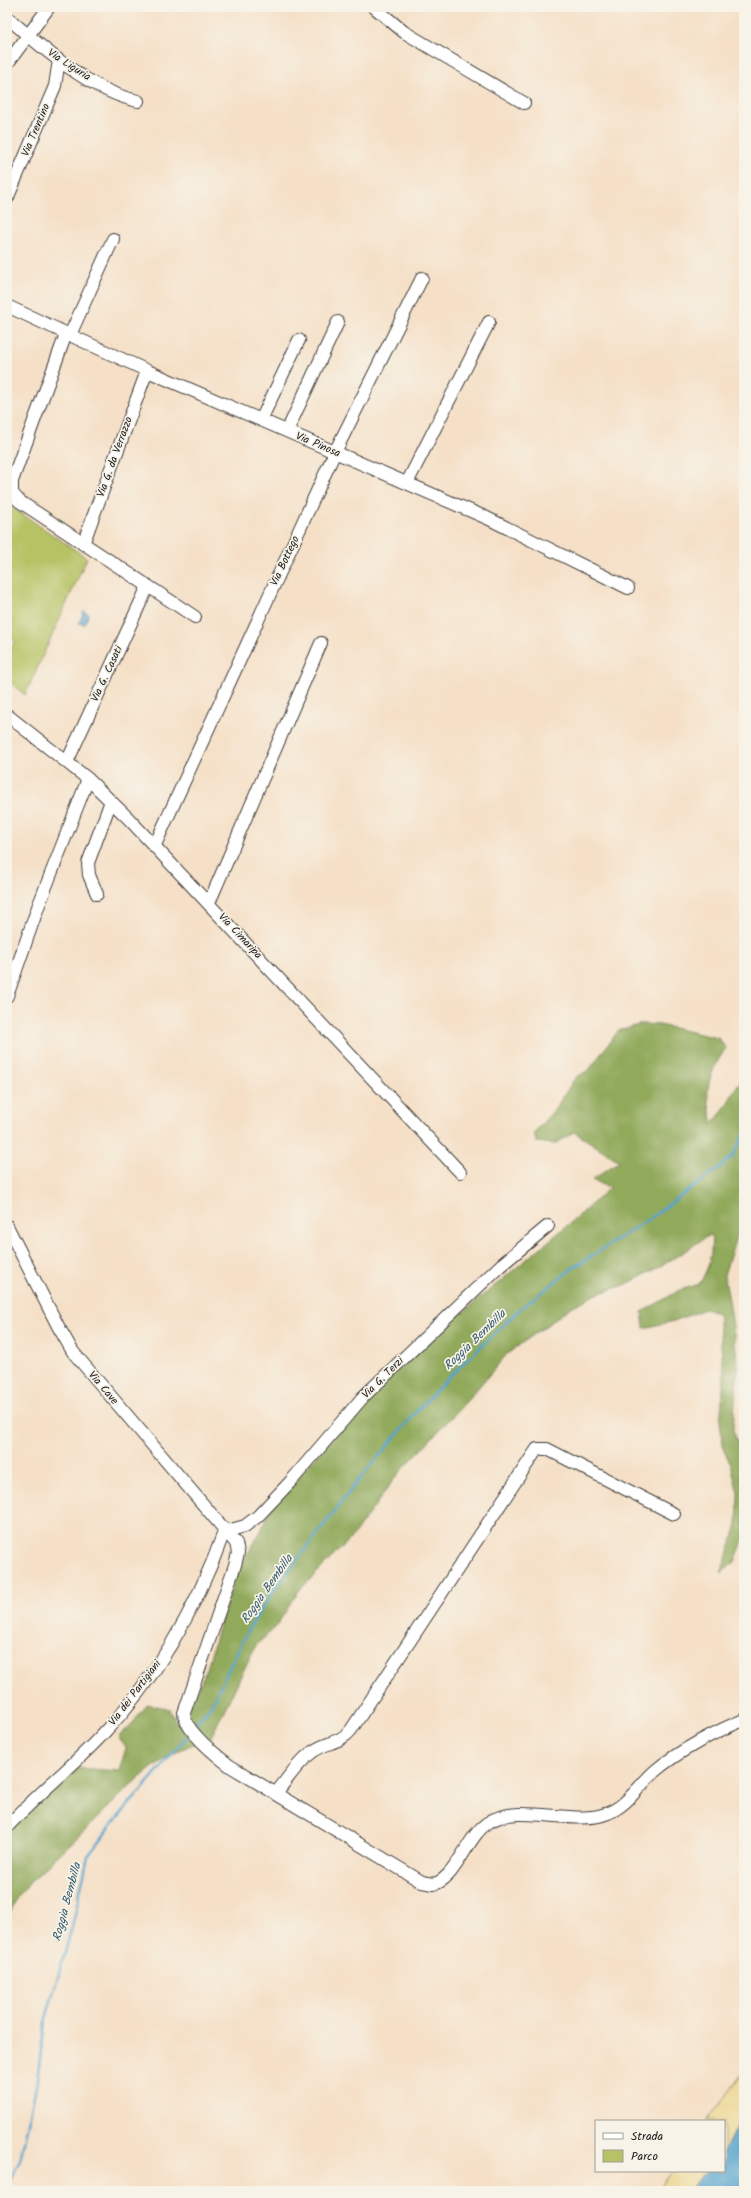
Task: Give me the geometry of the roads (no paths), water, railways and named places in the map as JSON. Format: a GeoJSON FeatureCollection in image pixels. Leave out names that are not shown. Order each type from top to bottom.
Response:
{"type":"FeatureCollection","features":[{"type":"Feature","properties":{"kind":"street"},"geometry":{"type":"LineString","coordinates":[[7,64],[49,7]]}},
{"type":"Feature","properties":{"kind":"street"},"geometry":{"type":"LineString","coordinates":[[374,7],[404,32],[524,103]]}},
{"type":"Feature","properties":{"kind":"street","name":"Via Liguria"},"geometry":{"type":"LineString","coordinates":[[7,17],[59,60],[111,91],[138,101]]}},
{"type":"Feature","properties":{"kind":"street","name":"Via Trentino"},"geometry":{"type":"LineString","coordinates":[[7,198],[55,86],[59,60]]}},
{"type":"Feature","properties":{"kind":"street"},"geometry":{"type":"LineString","coordinates":[[113,239],[68,334],[30,429],[12,481],[11,490],[19,501],[195,617]]}},
{"type":"Feature","properties":{"kind":"street","name":"Via Bottego"},"geometry":{"type":"LineString","coordinates":[[155,845],[335,452],[422,278]]}},
{"type":"Feature","properties":{"kind":"street","name":"Via Pinosa"},"geometry":{"type":"LineString","coordinates":[[7,306],[147,371],[487,518],[628,588]]}},
{"type":"Feature","properties":{"kind":"street"},"geometry":{"type":"LineString","coordinates":[[287,431],[338,322]]}},
{"type":"Feature","properties":{"kind":"street"},"geometry":{"type":"LineString","coordinates":[[407,483],[489,322]]}},
{"type":"Feature","properties":{"kind":"street"},"geometry":{"type":"LineString","coordinates":[[261,420],[299,340]]}},
{"type":"Feature","properties":{"kind":"street","name":"Via G. da Verrazzo"},"geometry":{"type":"LineString","coordinates":[[83,544],[147,371]]}},
{"type":"Feature","properties":{"kind":"street","name":"Via G. Casati"},"geometry":{"type":"LineString","coordinates":[[67,762],[148,586]]}},
{"type":"Feature","properties":{"kind":"street"},"geometry":{"type":"LineString","coordinates":[[209,903],[320,643]]}},
{"type":"Feature","properties":{"kind":"street","name":"Via Cimaripa"},"geometry":{"type":"LineString","coordinates":[[7,715],[88,779],[155,845],[460,1172]]}},
{"type":"Feature","properties":{"kind":"street"},"geometry":{"type":"LineString","coordinates":[[7,996],[38,907],[88,779]]}},
{"type":"Feature","properties":{"kind":"street"},"geometry":{"type":"LineString","coordinates":[[97,894],[89,875],[88,863],[111,801]]}},
{"type":"Feature","properties":{"kind":"street","name":"Via Cave"},"geometry":{"type":"LineString","coordinates":[[7,1226],[73,1352],[224,1532],[236,1543],[237,1558],[184,1712],[184,1719],[192,1730],[223,1761],[276,1793]]}},
{"type":"Feature","properties":{"kind":"street","name":"Via G. Terzi"},"geometry":{"type":"LineString","coordinates":[[224,1532],[245,1526],[258,1516],[292,1480],[343,1419],[374,1387],[494,1271],[548,1226]]}},
{"type":"Feature","properties":{"kind":"street"},"geometry":{"type":"LineString","coordinates":[[674,1514],[547,1449],[537,1448],[349,1732],[339,1741],[311,1752],[276,1793],[422,1882],[434,1884],[445,1878],[477,1832],[489,1822],[500,1817],[512,1815],[590,1816],[609,1813],[623,1804],[663,1765],[709,1737],[744,1720]]}},
{"type":"Feature","properties":{"kind":"street","name":"Via dei Partigiani"},"geometry":{"type":"LineString","coordinates":[[7,1827],[101,1737],[148,1680],[202,1590],[224,1532]]}},
{"type":"Feature","properties":{"kind":"water"},"geometry":{"type":"Polygon","coordinates":[[[84,611],[89,614],[84,625],[79,623],[84,611]]]}},
{"type":"Feature","properties":{"kind":"water"},"geometry":{"type":"Polygon","coordinates":[[[744,2110],[744,2191],[689,2191],[707,2172],[725,2172],[725,2150],[744,2110]]]}},
{"type":"Feature","properties":{"kind":"waterway","name":"Roggia Bembilla"},"geometry":{"type":"LineString","coordinates":[[194,1726],[211,1705],[248,1630],[272,1593],[357,1482],[417,1411],[449,1377],[521,1308],[573,1268],[649,1219],[718,1169],[732,1157],[744,1135]]}},
{"type":"Feature","properties":{"kind":"waterway","name":"Roggia Bembilla"},"geometry":{"type":"LineString","coordinates":[[7,2186],[20,2160],[36,2087],[45,2022],[72,1927],[88,1856],[110,1827],[189,1734]]}}]}
